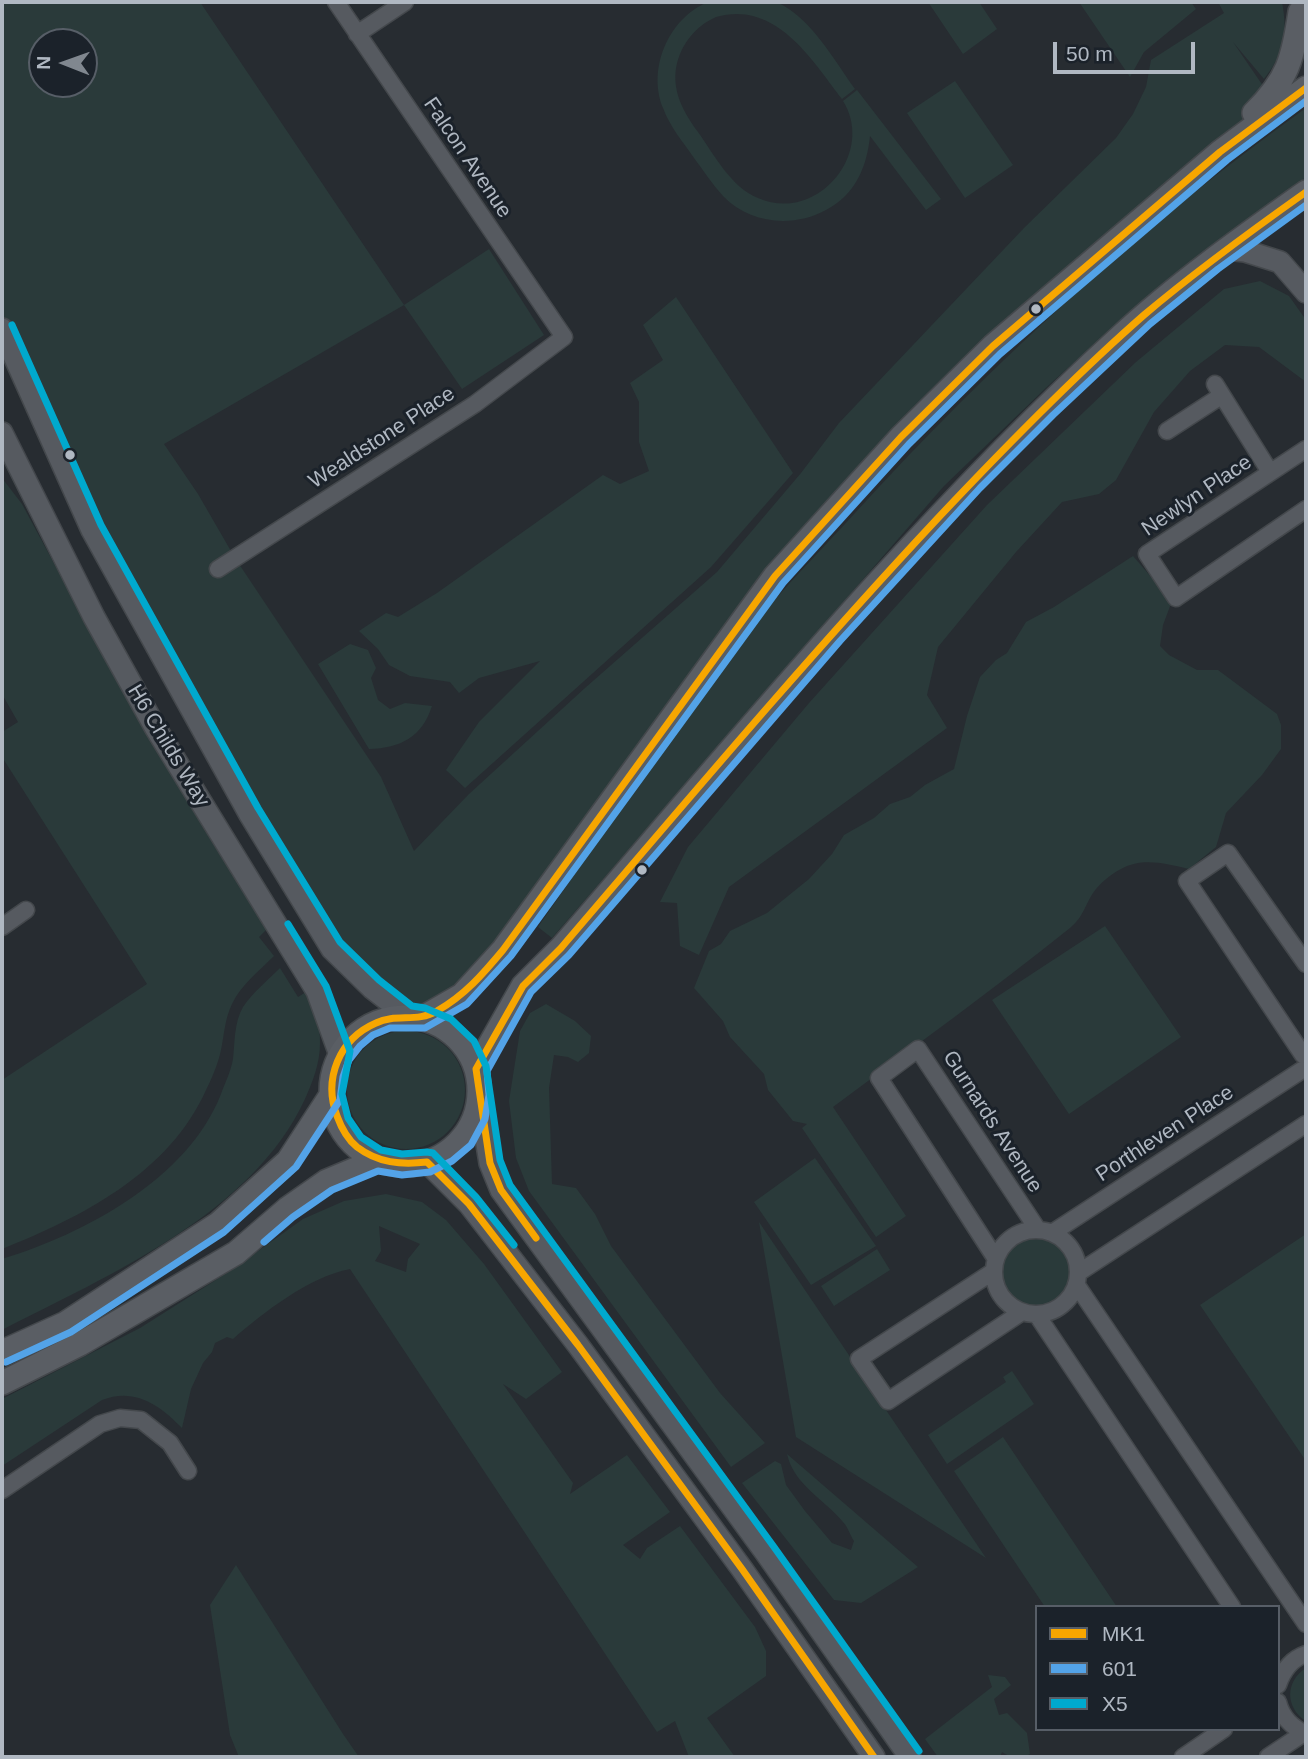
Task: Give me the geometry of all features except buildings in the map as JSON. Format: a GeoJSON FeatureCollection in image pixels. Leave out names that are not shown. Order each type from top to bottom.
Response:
{"type":"FeatureCollection","features":[{"type":"Feature","properties":{"kind":"main road"},"geometry":{"type":"LineString","coordinates":[[1220,152],[1275,92],[1293,52],[1300,10]]}},
{"type":"Feature","properties":{"kind":"main road"},"geometry":{"type":"LineString","coordinates":[[415,1017],[462,995],[503,950],[775,576],[901,437],[993,346],[1220,152],[1306,88]]}},
{"type":"Feature","properties":{"kind":"main road"},"geometry":{"type":"LineString","coordinates":[[476,1069],[523,986],[561,948],[838,627],[989,465],[1122,336],[1227,249],[1306,192]]}},
{"type":"Feature","properties":{"kind":"main road"},"geometry":{"type":"LineString","coordinates":[[415,1017],[446,1028],[465,1046],[476,1069],[480,1096],[475,1118],[464,1137],[447,1152],[427,1162],[402,1165],[377,1160],[354,1145],[338,1122],[331,1095],[333,1074],[340,1055],[352,1039],[368,1026],[387,1018],[415,1017]]}},
{"type":"Feature","properties":{"kind":"main road"},"geometry":{"type":"LineString","coordinates":[[2,1352],[66,1323],[218,1224],[288,1161],[331,1095]]}},
{"type":"Feature","properties":{"kind":"main road"},"geometry":{"type":"LineString","coordinates":[[2,1383],[80,1344],[236,1253],[287,1209],[327,1181],[377,1160]]}},
{"type":"Feature","properties":{"kind":"street","name":"Falcon Avenue"},"geometry":{"type":"LineString","coordinates":[[336,2],[564,337]]}},
{"type":"Feature","properties":{"kind":"street"},"geometry":{"type":"LineString","coordinates":[[357,34],[405,2]]}},
{"type":"Feature","properties":{"kind":"street"},"geometry":{"type":"LineString","coordinates":[[1227,249],[1245,251],[1280,262],[1306,292]]}},
{"type":"Feature","properties":{"kind":"street","name":"H6 Childs Way"},"geometry":{"type":"LineString","coordinates":[[2,329],[92,530],[249,813],[310,915],[332,949],[372,988],[415,1017]]}},
{"type":"Feature","properties":{"kind":"street","name":"Wealdstone Place"},"geometry":{"type":"LineString","coordinates":[[218,569],[475,404],[564,337]]}},
{"type":"Feature","properties":{"kind":"street","name":"Newlyn Place"},"geometry":{"type":"LineString","coordinates":[[1167,431],[1218,390],[1270,472]]}},
{"type":"Feature","properties":{"kind":"street","name":"H6 Childs Way"},"geometry":{"type":"LineString","coordinates":[[2,433],[44,520],[155,727],[317,991],[340,1055]]}},
{"type":"Feature","properties":{"kind":"street","name":"Newlyn Place"},"geometry":{"type":"LineString","coordinates":[[1306,449],[1147,554],[1176,598],[1306,509]]}},
{"type":"Feature","properties":{"kind":"street"},"geometry":{"type":"LineString","coordinates":[[1304,1065],[1187,881],[1228,853],[1306,964]]}},
{"type":"Feature","properties":{"kind":"street"},"geometry":{"type":"LineString","coordinates":[[2,927],[26,910]]}},
{"type":"Feature","properties":{"kind":"street","name":"Gurnards Avenue"},"geometry":{"type":"LineString","coordinates":[[995,1265],[879,1078],[918,1049],[1045,1232]]}},
{"type":"Feature","properties":{"kind":"street","name":"Porthleven Place"},"geometry":{"type":"LineString","coordinates":[[1045,1232],[1304,1065]]}},
{"type":"Feature","properties":{"kind":"street"},"geometry":{"type":"LineString","coordinates":[[480,1096],[490,1163],[501,1190],[766,1553],[910,1757]]}},
{"type":"Feature","properties":{"kind":"street"},"geometry":{"type":"LineString","coordinates":[[1077,1278],[1306,1124]]}},
{"type":"Feature","properties":{"kind":"street"},"geometry":{"type":"LineString","coordinates":[[427,1162],[469,1204],[571,1335],[742,1569],[874,1757]]}},
{"type":"Feature","properties":{"kind":"street"},"geometry":{"type":"LineString","coordinates":[[995,1265],[859,1359],[888,1401],[1029,1313],[1051,1311],[1062,1305],[1071,1295],[1077,1278],[1076,1261],[1063,1240],[1045,1232],[1024,1232],[1013,1237],[1003,1247],[995,1265],[996,1284],[1011,1305],[1029,1313],[1231,1605]]}},
{"type":"Feature","properties":{"kind":"street"},"geometry":{"type":"LineString","coordinates":[[1077,1278],[1306,1624]]}},
{"type":"Feature","properties":{"kind":"street"},"geometry":{"type":"LineString","coordinates":[[2,1490],[100,1424],[120,1418],[141,1420],[170,1443],[188,1471]]}},
{"type":"Feature","properties":{"kind":"street"},"geometry":{"type":"LineString","coordinates":[[1280,1680],[1291,1662],[1306,1654]]}},
{"type":"Feature","properties":{"kind":"street"},"geometry":{"type":"LineString","coordinates":[[1280,1707],[1293,1727],[1305,1733]]}},
{"type":"Feature","properties":{"kind":"street"},"geometry":{"type":"LineString","coordinates":[[1183,1757],[1221,1731]]}},
{"type":"Feature","properties":{"kind":"street"},"geometry":{"type":"LineString","coordinates":[[1268,1757],[1305,1733]]}},
{"type":"Feature","properties":{"kind":"shaded area"},"geometry":{"type":"Polygon","coordinates":[[[2,2],[200,2],[404,305],[164,444],[198,494],[235,558],[381,777],[414,851],[469,794],[717,572],[801,473],[839,423],[1024,228],[1116,138],[1133,114],[1146,87],[1151,60],[1224,13],[1218,2],[1282,2],[1285,24],[1283,43],[1276,61],[1264,79],[1233,42],[1270,96],[1248,119],[993,346],[775,576],[503,950],[422,1018],[344,963],[92,530],[2,329],[2,2]]]}},
{"type":"Feature","properties":{"kind":"shaded area"},"geometry":{"type":"Polygon","coordinates":[[[708,2],[776,2],[789,9],[811,28],[855,89],[842,99],[805,51],[774,25],[757,17],[737,14],[716,17],[699,27],[680,54],[675,76],[678,96],[692,123],[724,170],[748,193],[780,203],[800,201],[819,193],[835,179],[846,162],[852,142],[851,121],[843,101],[857,90],[941,199],[926,210],[870,136],[866,159],[852,188],[836,204],[813,216],[786,221],[772,220],[746,213],[723,196],[677,134],[666,115],[659,93],[660,61],[672,32],[694,10],[708,2]]]}},
{"type":"Feature","properties":{"kind":"shaded area"},"geometry":{"type":"Polygon","coordinates":[[[928,2],[979,2],[997,29],[963,54],[928,2]]]}},
{"type":"Feature","properties":{"kind":"shaded area"},"geometry":{"type":"Polygon","coordinates":[[[1079,2],[1191,2],[1196,9],[1144,52],[1130,77],[1079,2]]]}},
{"type":"Feature","properties":{"kind":"shaded area"},"geometry":{"type":"Polygon","coordinates":[[[955,81],[1013,165],[965,198],[907,113],[955,81]]]}},
{"type":"Feature","properties":{"kind":"shaded area"},"geometry":{"type":"Polygon","coordinates":[[[1306,108],[1306,177],[1155,290],[1049,385],[944,486],[552,938],[538,927],[650,766],[767,609],[907,458],[1014,350],[1127,248],[1245,153],[1306,108]]]}},
{"type":"Feature","properties":{"kind":"shaded area"},"geometry":{"type":"Polygon","coordinates":[[[489,249],[544,335],[462,389],[404,305],[489,249]]]}},
{"type":"Feature","properties":{"kind":"shaded area"},"geometry":{"type":"Polygon","coordinates":[[[1260,281],[1289,296],[1306,320],[1306,382],[1259,347],[1225,345],[1190,371],[1154,412],[1116,480],[1099,494],[1062,502],[1016,552],[938,647],[927,695],[947,728],[729,887],[699,955],[680,946],[677,903],[660,902],[688,847],[809,703],[987,505],[1136,362],[1224,289],[1260,281]]]}},
{"type":"Feature","properties":{"kind":"shaded area"},"geometry":{"type":"Polygon","coordinates":[[[676,297],[793,473],[711,567],[465,788],[446,770],[479,722],[540,661],[479,678],[459,693],[450,682],[410,676],[389,665],[378,649],[359,631],[386,613],[398,617],[437,593],[603,475],[620,484],[649,471],[639,442],[639,402],[630,383],[663,360],[643,325],[676,297]]]}},
{"type":"Feature","properties":{"kind":"shaded area"},"geometry":{"type":"Polygon","coordinates":[[[2,478],[22,504],[134,712],[213,844],[268,928],[259,937],[274,956],[251,978],[232,1004],[217,1066],[190,1119],[170,1145],[120,1189],[92,1207],[2,1249],[2,1080],[147,984],[2,757],[2,732],[18,722],[2,694],[2,478]]]}},
{"type":"Feature","properties":{"kind":"shaded area"},"geometry":{"type":"Polygon","coordinates":[[[1133,556],[1172,601],[1163,625],[1160,646],[1169,655],[1197,670],[1218,670],[1277,714],[1281,725],[1281,749],[1262,775],[1226,813],[1216,847],[1189,869],[1146,862],[1129,865],[1113,873],[1096,889],[1075,924],[833,1107],[906,1216],[876,1237],[802,1128],[807,1124],[793,1121],[768,1090],[764,1074],[730,1037],[723,1021],[694,988],[709,951],[721,944],[730,931],[767,913],[809,879],[832,854],[844,835],[874,818],[890,804],[910,797],[954,769],[980,677],[1007,653],[1026,622],[1133,556]]]}},
{"type":"Feature","properties":{"kind":"shaded area"},"geometry":{"type":"Polygon","coordinates":[[[350,644],[368,650],[376,668],[371,678],[378,700],[390,709],[405,703],[432,706],[422,726],[409,739],[391,746],[369,749],[318,664],[350,644]]]}},
{"type":"Feature","properties":{"kind":"shaded area"},"geometry":{"type":"Polygon","coordinates":[[[1105,926],[1181,1037],[1069,1114],[992,1000],[1105,926]]]}},
{"type":"Feature","properties":{"kind":"shaded area"},"geometry":{"type":"Polygon","coordinates":[[[280,968],[298,997],[306,992],[320,1036],[320,1050],[311,1085],[281,1140],[250,1176],[214,1208],[174,1237],[87,1287],[2,1330],[2,1259],[66,1235],[99,1218],[159,1177],[184,1152],[205,1124],[221,1094],[232,1063],[236,1026],[243,1007],[280,968]]]}},
{"type":"Feature","properties":{"kind":"shaded area"},"geometry":{"type":"Polygon","coordinates":[[[546,1004],[575,1021],[591,1036],[589,1053],[578,1062],[554,1055],[549,1088],[552,1184],[576,1188],[595,1214],[611,1246],[720,1393],[765,1443],[731,1467],[529,1191],[516,1158],[509,1101],[520,1031],[530,1013],[546,1004]]]}},
{"type":"Feature","properties":{"kind":"shaded area"},"geometry":{"type":"Polygon","coordinates":[[[406,1031],[429,1036],[448,1048],[460,1067],[465,1090],[460,1113],[448,1132],[429,1144],[406,1149],[383,1144],[364,1132],[352,1113],[347,1090],[352,1067],[364,1048],[383,1036],[406,1031]]]}},
{"type":"Feature","properties":{"kind":"shaded area"},"geometry":{"type":"Polygon","coordinates":[[[815,1158],[876,1246],[811,1285],[754,1202],[815,1158]]]}},
{"type":"Feature","properties":{"kind":"shaded area"},"geometry":{"type":"Polygon","coordinates":[[[386,1194],[422,1202],[446,1220],[484,1264],[562,1372],[526,1399],[503,1384],[573,1483],[570,1494],[627,1455],[670,1512],[623,1545],[640,1559],[647,1548],[680,1526],[755,1627],[766,1651],[766,1676],[707,1718],[735,1757],[689,1757],[675,1721],[657,1732],[350,1269],[334,1273],[303,1288],[273,1307],[233,1339],[227,1337],[215,1343],[191,1389],[182,1428],[165,1412],[146,1400],[114,1397],[102,1400],[2,1466],[2,1399],[140,1328],[230,1271],[303,1219],[344,1201],[386,1194]],[[379,1226],[381,1251],[375,1261],[406,1272],[408,1259],[420,1244],[379,1226]]]}},
{"type":"Feature","properties":{"kind":"shaded area"},"geometry":{"type":"Polygon","coordinates":[[[759,1222],[986,1558],[796,1437],[759,1222]]]}},
{"type":"Feature","properties":{"kind":"shaded area"},"geometry":{"type":"Polygon","coordinates":[[[1306,1234],[1306,1461],[1200,1305],[1306,1234]]]}},
{"type":"Feature","properties":{"kind":"shaded area"},"geometry":{"type":"Polygon","coordinates":[[[1029,1239],[1043,1239],[1055,1244],[1065,1254],[1070,1273],[1065,1292],[1055,1302],[1043,1307],[1029,1307],[1017,1302],[1007,1292],[1002,1280],[1002,1266],[1007,1254],[1017,1244],[1029,1239]]]}},
{"type":"Feature","properties":{"kind":"shaded area"},"geometry":{"type":"Polygon","coordinates":[[[877,1249],[890,1270],[834,1306],[821,1286],[877,1249]]]}},
{"type":"Feature","properties":{"kind":"shaded area"},"geometry":{"type":"Polygon","coordinates":[[[1012,1371],[1034,1404],[947,1464],[928,1435],[1006,1382],[1003,1377],[1012,1371]]]}},
{"type":"Feature","properties":{"kind":"shaded area"},"geometry":{"type":"Polygon","coordinates":[[[1003,1437],[1116,1605],[1044,1605],[954,1471],[1003,1437]]]}},
{"type":"Feature","properties":{"kind":"shaded area"},"geometry":{"type":"Polygon","coordinates":[[[787,1454],[918,1567],[861,1603],[834,1600],[742,1483],[775,1461],[781,1464],[786,1485],[805,1511],[832,1543],[851,1550],[854,1541],[846,1526],[803,1483],[787,1454]]]}},
{"type":"Feature","properties":{"kind":"shaded area"},"geometry":{"type":"Polygon","coordinates":[[[236,1565],[359,1757],[239,1757],[230,1735],[210,1605],[236,1565]]]}},
{"type":"Feature","properties":{"kind":"shaded area"},"geometry":{"type":"Polygon","coordinates":[[[1306,1668],[1306,1721],[1294,1709],[1290,1694],[1294,1680],[1306,1668]]]}},
{"type":"Feature","properties":{"kind":"shaded area"},"geometry":{"type":"Polygon","coordinates":[[[988,1675],[1005,1677],[1011,1685],[994,1699],[999,1715],[1007,1713],[1027,1733],[1030,1754],[1016,1757],[1002,1752],[1000,1757],[938,1757],[925,1739],[992,1687],[988,1675]]]}},
{"type":"Feature","properties":{"kind":"transit line","name":"MK1"},"geometry":{"type":"LineString","coordinates":[[874,1757],[742,1569],[578,1345],[469,1204],[427,1162],[399,1163],[382,1160],[373,1157],[350,1140],[340,1124],[333,1102],[333,1075],[344,1050],[363,1030],[384,1020],[422,1017],[437,1011],[465,991],[488,967],[775,576],[901,437],[993,346],[1220,152],[1306,88]]}},
{"type":"Feature","properties":{"kind":"transit line","name":"601"},"geometry":{"type":"LineString","coordinates":[[6,1362],[71,1332],[224,1232],[296,1167],[340,1100],[343,1077],[349,1060],[373,1035],[390,1028],[425,1028],[467,1004],[511,956],[783,583],[909,444],[1000,354],[1227,160],[1306,101]]}},
{"type":"Feature","properties":{"kind":"transit line","name":"MK1"},"geometry":{"type":"LineString","coordinates":[[536,1238],[501,1190],[490,1163],[476,1069],[523,986],[561,948],[842,623],[1013,440],[1144,315],[1306,192]]}},
{"type":"Feature","properties":{"kind":"transit line","name":"601"},"geometry":{"type":"LineString","coordinates":[[264,1242],[293,1217],[332,1190],[378,1171],[402,1175],[430,1172],[452,1161],[471,1145],[485,1119],[489,1095],[487,1071],[531,992],[569,955],[840,641],[980,488],[1150,324],[1218,269],[1306,205]]}},
{"type":"Feature","properties":{"kind":"transit line","name":"X5"},"geometry":{"type":"LineString","coordinates":[[12,325],[101,525],[258,808],[340,942],[379,980],[412,1006],[425,1008],[451,1019],[474,1041],[486,1066],[500,1160],[510,1185],[919,1751]]}},
{"type":"Feature","properties":{"kind":"transit line","name":"X5"},"geometry":{"type":"LineString","coordinates":[[288,924],[326,986],[350,1051],[342,1094],[348,1118],[361,1137],[381,1150],[402,1154],[433,1153],[476,1197],[514,1245]]}}]}
